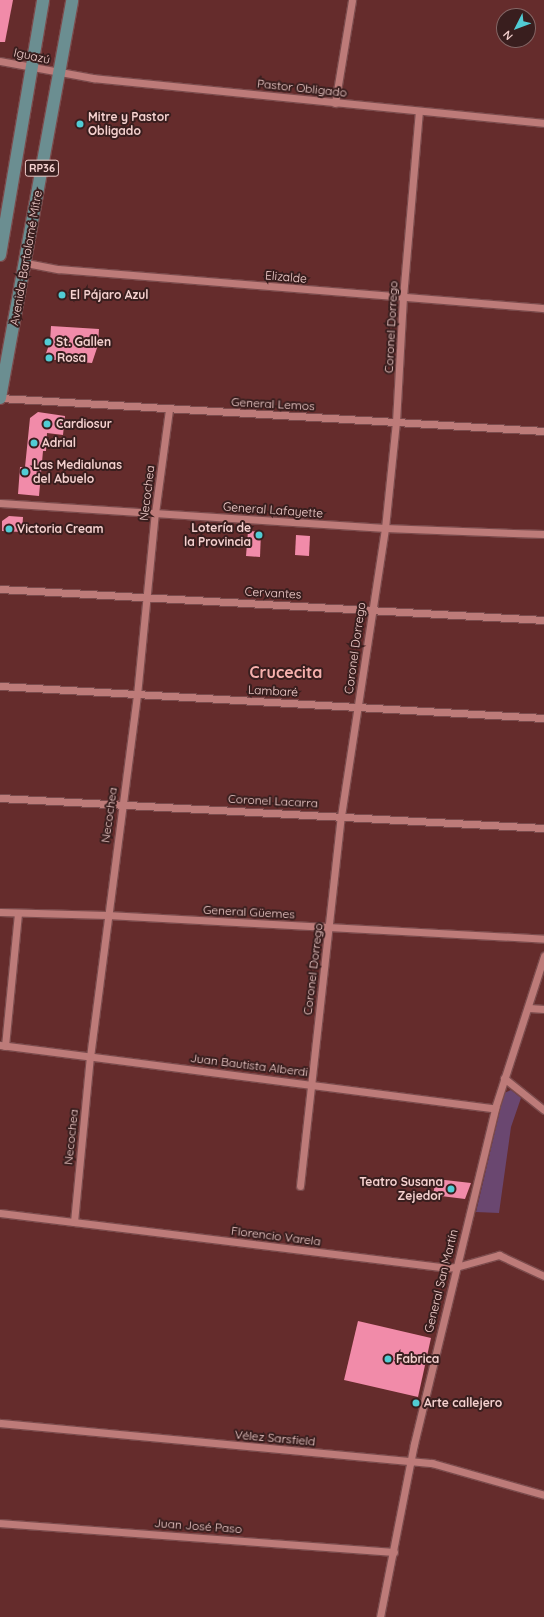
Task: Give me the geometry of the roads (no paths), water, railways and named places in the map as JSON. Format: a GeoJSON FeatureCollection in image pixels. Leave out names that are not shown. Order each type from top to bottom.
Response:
{"type":"FeatureCollection","features":[{"type":"Feature","properties":{"kind":"main road","name":"RP36"},"geometry":{"type":"LineString","coordinates":[[0,255],[44,0]]}},
{"type":"Feature","properties":{"kind":"main road","name":"Avenida Bartolomé Mitre"},"geometry":{"type":"LineString","coordinates":[[0,398],[26,263],[72,0]]}},
{"type":"Feature","properties":{"kind":"street"},"geometry":{"type":"LineString","coordinates":[[335,102],[352,0]]}},
{"type":"Feature","properties":{"kind":"street","name":"Iguazú"},"geometry":{"type":"LineString","coordinates":[[0,61],[59,73]]}},
{"type":"Feature","properties":{"kind":"street","name":"Pastor Obligado"},"geometry":{"type":"LineString","coordinates":[[59,73],[419,112],[544,123]]}},
{"type":"Feature","properties":{"kind":"street","name":"Coronel Dorrego"},"geometry":{"type":"LineString","coordinates":[[300,1186],[330,928],[341,816],[384,528],[396,422],[403,297],[419,112]]}},
{"type":"Feature","properties":{"kind":"street","name":"Elizalde"},"geometry":{"type":"LineString","coordinates":[[26,263],[58,269],[544,308]]}},
{"type":"Feature","properties":{"kind":"street","name":"General Lemos"},"geometry":{"type":"LineString","coordinates":[[0,398],[169,410],[544,431]]}},
{"type":"Feature","properties":{"kind":"street","name":"Necochea"},"geometry":{"type":"LineString","coordinates":[[74,1222],[90,1057],[121,804],[137,696],[155,513],[169,410]]}},
{"type":"Feature","properties":{"kind":"street","name":"General Lafayette"},"geometry":{"type":"LineString","coordinates":[[0,503],[384,528],[544,534]]}},
{"type":"Feature","properties":{"kind":"street","name":"Cervantes"},"geometry":{"type":"LineString","coordinates":[[0,589],[544,620]]}},
{"type":"Feature","properties":{"kind":"street","name":"Lambaré"},"geometry":{"type":"LineString","coordinates":[[0,686],[137,696],[544,718]]}},
{"type":"Feature","properties":{"kind":"street","name":"Coronel Lacarra"},"geometry":{"type":"LineString","coordinates":[[0,798],[544,828]]}},
{"type":"Feature","properties":{"kind":"street","name":"General Güemes"},"geometry":{"type":"LineString","coordinates":[[0,912],[18,914],[107,915],[544,939]]}},
{"type":"Feature","properties":{"kind":"street"},"geometry":{"type":"LineString","coordinates":[[2,1046],[18,914]]}},
{"type":"Feature","properties":{"kind":"street","name":"General San Martín"},"geometry":{"type":"LineString","coordinates":[[380,1617],[412,1462],[456,1267],[495,1108],[544,956]]}},
{"type":"Feature","properties":{"kind":"street"},"geometry":{"type":"LineString","coordinates":[[528,1008],[544,1009]]}},
{"type":"Feature","properties":{"kind":"street","name":"Juan Bautista Alberdi"},"geometry":{"type":"LineString","coordinates":[[2,1046],[495,1108]]}},
{"type":"Feature","properties":{"kind":"street"},"geometry":{"type":"LineString","coordinates":[[504,1078],[544,1110]]}},
{"type":"Feature","properties":{"kind":"street","name":"Florencio Varela"},"geometry":{"type":"LineString","coordinates":[[0,1213],[445,1268],[456,1267],[499,1255],[544,1276]]}},
{"type":"Feature","properties":{"kind":"street","name":"Vélez Sarsfield"},"geometry":{"type":"LineString","coordinates":[[0,1423],[432,1463],[544,1495]]}},
{"type":"Feature","properties":{"kind":"street","name":"Juan José Paso"},"geometry":{"type":"LineString","coordinates":[[0,1523],[394,1552]]}},
{"type":"Feature","properties":{"kind":"place","name":"Mitre y Pastor Obligado"},"geometry":{"type":"Point","coordinates":[80,124]}},
{"type":"Feature","properties":{"kind":"place","name":"El Pájaro Azul"},"geometry":{"type":"Point","coordinates":[62,295]}},
{"type":"Feature","properties":{"kind":"place","name":"St. Gallen"},"geometry":{"type":"Point","coordinates":[48,342]}},
{"type":"Feature","properties":{"kind":"place","name":"Rosa"},"geometry":{"type":"Point","coordinates":[49,358]}},
{"type":"Feature","properties":{"kind":"place","name":"Cardiosur"},"geometry":{"type":"Point","coordinates":[47,424]}},
{"type":"Feature","properties":{"kind":"place","name":"Adrial"},"geometry":{"type":"Point","coordinates":[34,443]}},
{"type":"Feature","properties":{"kind":"place","name":"Las Medialunas del Abuelo"},"geometry":{"type":"Point","coordinates":[25,472]}},
{"type":"Feature","properties":{"kind":"place","name":"Victoria Cream"},"geometry":{"type":"Point","coordinates":[9,529]}},
{"type":"Feature","properties":{"kind":"place","name":"Lotería de la Provincia"},"geometry":{"type":"Point","coordinates":[259,535]}},
{"type":"Feature","properties":{"kind":"place","name":"Teatro Susana Zejedor"},"geometry":{"type":"Point","coordinates":[451,1189]}},
{"type":"Feature","properties":{"kind":"place","name":"Fabrica"},"geometry":{"type":"Point","coordinates":[388,1359]}},
{"type":"Feature","properties":{"kind":"place","name":"Arte callejero"},"geometry":{"type":"Point","coordinates":[416,1403]}},
{"type":"Feature","properties":{"kind":"district","name":"Crucecita"},"geometry":{"type":"Point","coordinates":[286,672]}}]}
